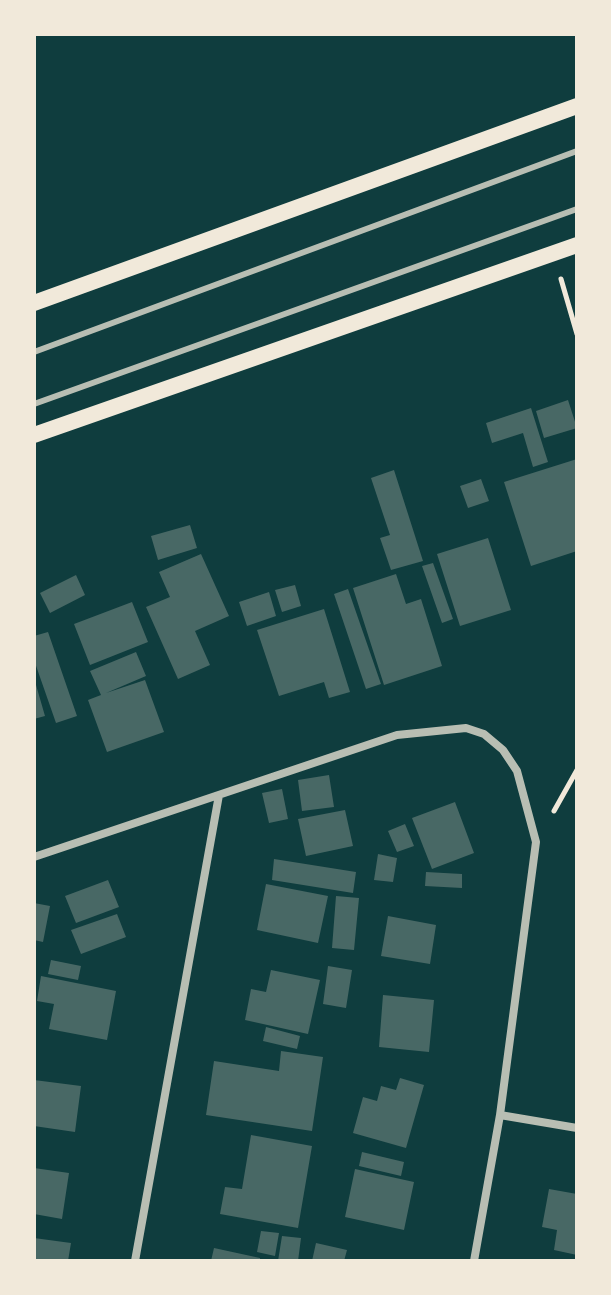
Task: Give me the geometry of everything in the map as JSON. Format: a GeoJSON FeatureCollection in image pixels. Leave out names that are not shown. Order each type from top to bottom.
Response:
{"type":"FeatureCollection","features":[{"type":"Feature","properties":{"kind":"main road"},"geometry":{"type":"LineString","coordinates":[[34,303],[577,106]]}},
{"type":"Feature","properties":{"kind":"main road"},"geometry":{"type":"LineString","coordinates":[[34,435],[577,245]]}},
{"type":"Feature","properties":{"kind":"street"},"geometry":{"type":"LineString","coordinates":[[34,857],[397,735],[466,728],[484,734],[494,742],[517,771],[536,842],[500,1115],[474,1261]]}},
{"type":"Feature","properties":{"kind":"street"},"geometry":{"type":"LineString","coordinates":[[135,1261],[219,795]]}},
{"type":"Feature","properties":{"kind":"street"},"geometry":{"type":"LineString","coordinates":[[500,1115],[577,1128]]}},
{"type":"Feature","properties":{"kind":"lane"},"geometry":{"type":"LineString","coordinates":[[34,352],[577,151]]}},
{"type":"Feature","properties":{"kind":"lane"},"geometry":{"type":"LineString","coordinates":[[34,404],[577,209]]}},
{"type":"Feature","properties":{"kind":"path"},"geometry":{"type":"LineString","coordinates":[[553,252],[577,334]]}},
{"type":"Feature","properties":{"kind":"building"},"geometry":{"type":"Polygon","coordinates":[[[568,400],[577,428],[544,438],[536,411],[568,400]]]}},
{"type":"Feature","properties":{"kind":"building"},"geometry":{"type":"Polygon","coordinates":[[[531,408],[548,462],[533,467],[523,433],[492,443],[486,423],[531,408]]]}},
{"type":"Feature","properties":{"kind":"building"},"geometry":{"type":"Polygon","coordinates":[[[577,459],[577,551],[531,566],[504,482],[577,459]]]}},
{"type":"Feature","properties":{"kind":"building"},"geometry":{"type":"Polygon","coordinates":[[[394,470],[423,561],[391,570],[380,538],[390,535],[371,478],[394,470]]]}},
{"type":"Feature","properties":{"kind":"building"},"geometry":{"type":"Polygon","coordinates":[[[481,479],[489,501],[468,508],[460,486],[481,479]]]}},
{"type":"Feature","properties":{"kind":"building"},"geometry":{"type":"Polygon","coordinates":[[[190,525],[197,548],[158,560],[151,536],[190,525]]]}},
{"type":"Feature","properties":{"kind":"building"},"geometry":{"type":"Polygon","coordinates":[[[488,538],[511,610],[460,626],[437,554],[488,538]]]}},
{"type":"Feature","properties":{"kind":"building"},"geometry":{"type":"Polygon","coordinates":[[[201,554],[229,616],[195,631],[210,665],[178,679],[146,607],[170,597],[159,572],[201,554]]]}},
{"type":"Feature","properties":{"kind":"building"},"geometry":{"type":"Polygon","coordinates":[[[433,563],[453,619],[442,623],[422,566],[433,563]]]}},
{"type":"Feature","properties":{"kind":"building"},"geometry":{"type":"Polygon","coordinates":[[[396,574],[406,604],[421,599],[442,666],[384,685],[353,588],[396,574]]]}},
{"type":"Feature","properties":{"kind":"building"},"geometry":{"type":"Polygon","coordinates":[[[76,575],[85,595],[50,613],[40,593],[76,575]]]}},
{"type":"Feature","properties":{"kind":"building"},"geometry":{"type":"Polygon","coordinates":[[[295,585],[301,606],[282,612],[275,590],[295,585]]]}},
{"type":"Feature","properties":{"kind":"building"},"geometry":{"type":"Polygon","coordinates":[[[348,589],[381,684],[366,689],[334,594],[348,589]]]}},
{"type":"Feature","properties":{"kind":"building"},"geometry":{"type":"Polygon","coordinates":[[[269,592],[276,616],[247,626],[239,602],[269,592]]]}},
{"type":"Feature","properties":{"kind":"building"},"geometry":{"type":"Polygon","coordinates":[[[132,602],[148,642],[90,665],[74,624],[132,602]]]}},
{"type":"Feature","properties":{"kind":"building"},"geometry":{"type":"Polygon","coordinates":[[[324,609],[350,692],[329,698],[324,682],[279,696],[257,630],[324,609]]]}},
{"type":"Feature","properties":{"kind":"building"},"geometry":{"type":"Polygon","coordinates":[[[48,632],[77,716],[56,723],[34,660],[34,636],[48,632]]]}},
{"type":"Feature","properties":{"kind":"building"},"geometry":{"type":"Polygon","coordinates":[[[136,652],[146,676],[106,693],[145,680],[164,732],[107,752],[88,700],[101,695],[90,671],[136,652]]]}},
{"type":"Feature","properties":{"kind":"building"},"geometry":{"type":"Polygon","coordinates":[[[34,678],[45,716],[34,719],[34,678]]]}},
{"type":"Feature","properties":{"kind":"building"},"geometry":{"type":"Polygon","coordinates":[[[329,775],[334,807],[302,811],[298,780],[329,775]]]}},
{"type":"Feature","properties":{"kind":"building"},"geometry":{"type":"Polygon","coordinates":[[[282,789],[288,819],[269,823],[262,793],[282,789]]]}},
{"type":"Feature","properties":{"kind":"building"},"geometry":{"type":"Polygon","coordinates":[[[455,802],[474,853],[432,869],[412,818],[455,802]]]}},
{"type":"Feature","properties":{"kind":"building"},"geometry":{"type":"Polygon","coordinates":[[[345,810],[353,846],[306,856],[298,819],[345,810]]]}},
{"type":"Feature","properties":{"kind":"building"},"geometry":{"type":"Polygon","coordinates":[[[405,824],[414,846],[397,852],[388,831],[405,824]]]}},
{"type":"Feature","properties":{"kind":"building"},"geometry":{"type":"Polygon","coordinates":[[[378,854],[397,858],[393,882],[374,880],[378,854]]]}},
{"type":"Feature","properties":{"kind":"building"},"geometry":{"type":"Polygon","coordinates":[[[274,859],[356,872],[353,893],[272,880],[274,859]]]}},
{"type":"Feature","properties":{"kind":"building"},"geometry":{"type":"Polygon","coordinates":[[[426,872],[462,874],[462,888],[425,886],[426,872]]]}},
{"type":"Feature","properties":{"kind":"building"},"geometry":{"type":"Polygon","coordinates":[[[108,880],[119,907],[76,923],[65,896],[108,880]]]}},
{"type":"Feature","properties":{"kind":"building"},"geometry":{"type":"Polygon","coordinates":[[[266,884],[328,896],[318,943],[257,930],[266,884]]]}},
{"type":"Feature","properties":{"kind":"building"},"geometry":{"type":"Polygon","coordinates":[[[336,896],[359,898],[354,950],[332,948],[336,896]]]}},
{"type":"Feature","properties":{"kind":"building"},"geometry":{"type":"Polygon","coordinates":[[[34,903],[50,906],[43,942],[34,940],[34,903]]]}},
{"type":"Feature","properties":{"kind":"building"},"geometry":{"type":"Polygon","coordinates":[[[117,914],[126,937],[81,954],[71,930],[117,914]]]}},
{"type":"Feature","properties":{"kind":"building"},"geometry":{"type":"Polygon","coordinates":[[[388,916],[436,925],[430,964],[381,956],[388,916]]]}},
{"type":"Feature","properties":{"kind":"building"},"geometry":{"type":"Polygon","coordinates":[[[51,960],[81,966],[78,980],[48,974],[51,960]]]}},
{"type":"Feature","properties":{"kind":"building"},"geometry":{"type":"Polygon","coordinates":[[[328,966],[352,970],[346,1008],[323,1004],[328,966]]]}},
{"type":"Feature","properties":{"kind":"building"},"geometry":{"type":"Polygon","coordinates":[[[271,970],[320,980],[308,1034],[245,1020],[251,989],[266,992],[271,970]]]}},
{"type":"Feature","properties":{"kind":"building"},"geometry":{"type":"Polygon","coordinates":[[[41,976],[116,991],[107,1040],[49,1029],[54,1004],[37,1001],[41,976]]]}},
{"type":"Feature","properties":{"kind":"building"},"geometry":{"type":"Polygon","coordinates":[[[383,995],[434,1000],[429,1052],[379,1047],[383,995]]]}},
{"type":"Feature","properties":{"kind":"building"},"geometry":{"type":"Polygon","coordinates":[[[266,1027],[300,1036],[297,1049],[263,1041],[266,1027]]]}},
{"type":"Feature","properties":{"kind":"building"},"geometry":{"type":"Polygon","coordinates":[[[281,1051],[323,1057],[312,1131],[206,1115],[214,1061],[279,1071],[281,1051]]]}},
{"type":"Feature","properties":{"kind":"building"},"geometry":{"type":"Polygon","coordinates":[[[400,1078],[424,1085],[406,1148],[353,1133],[363,1097],[377,1101],[381,1086],[396,1090],[400,1078]]]}},
{"type":"Feature","properties":{"kind":"building"},"geometry":{"type":"Polygon","coordinates":[[[34,1080],[81,1086],[75,1132],[34,1126],[34,1080]]]}},
{"type":"Feature","properties":{"kind":"building"},"geometry":{"type":"Polygon","coordinates":[[[251,1135],[312,1146],[298,1228],[220,1214],[225,1187],[242,1189],[251,1135]]]}},
{"type":"Feature","properties":{"kind":"building"},"geometry":{"type":"Polygon","coordinates":[[[362,1152],[404,1162],[401,1176],[359,1166],[362,1152]]]}},
{"type":"Feature","properties":{"kind":"building"},"geometry":{"type":"Polygon","coordinates":[[[34,1168],[69,1173],[62,1219],[34,1214],[34,1168]]]}},
{"type":"Feature","properties":{"kind":"building"},"geometry":{"type":"Polygon","coordinates":[[[355,1169],[414,1182],[404,1230],[345,1217],[355,1169]]]}},
{"type":"Feature","properties":{"kind":"building"},"geometry":{"type":"Polygon","coordinates":[[[549,1189],[577,1194],[577,1255],[554,1250],[557,1230],[542,1227],[549,1189]]]}},
{"type":"Feature","properties":{"kind":"building"},"geometry":{"type":"Polygon","coordinates":[[[261,1231],[279,1233],[275,1256],[257,1252],[261,1231]]]}},
{"type":"Feature","properties":{"kind":"building"},"geometry":{"type":"Polygon","coordinates":[[[282,1236],[301,1238],[298,1261],[278,1261],[282,1236]]]}},
{"type":"Feature","properties":{"kind":"building"},"geometry":{"type":"Polygon","coordinates":[[[34,1238],[71,1243],[68,1261],[34,1261],[34,1238]]]}},
{"type":"Feature","properties":{"kind":"building"},"geometry":{"type":"Polygon","coordinates":[[[316,1243],[347,1250],[344,1261],[312,1261],[316,1243]]]}},
{"type":"Feature","properties":{"kind":"building"},"geometry":{"type":"Polygon","coordinates":[[[214,1248],[260,1258],[260,1261],[211,1261],[214,1248]]]}}]}
